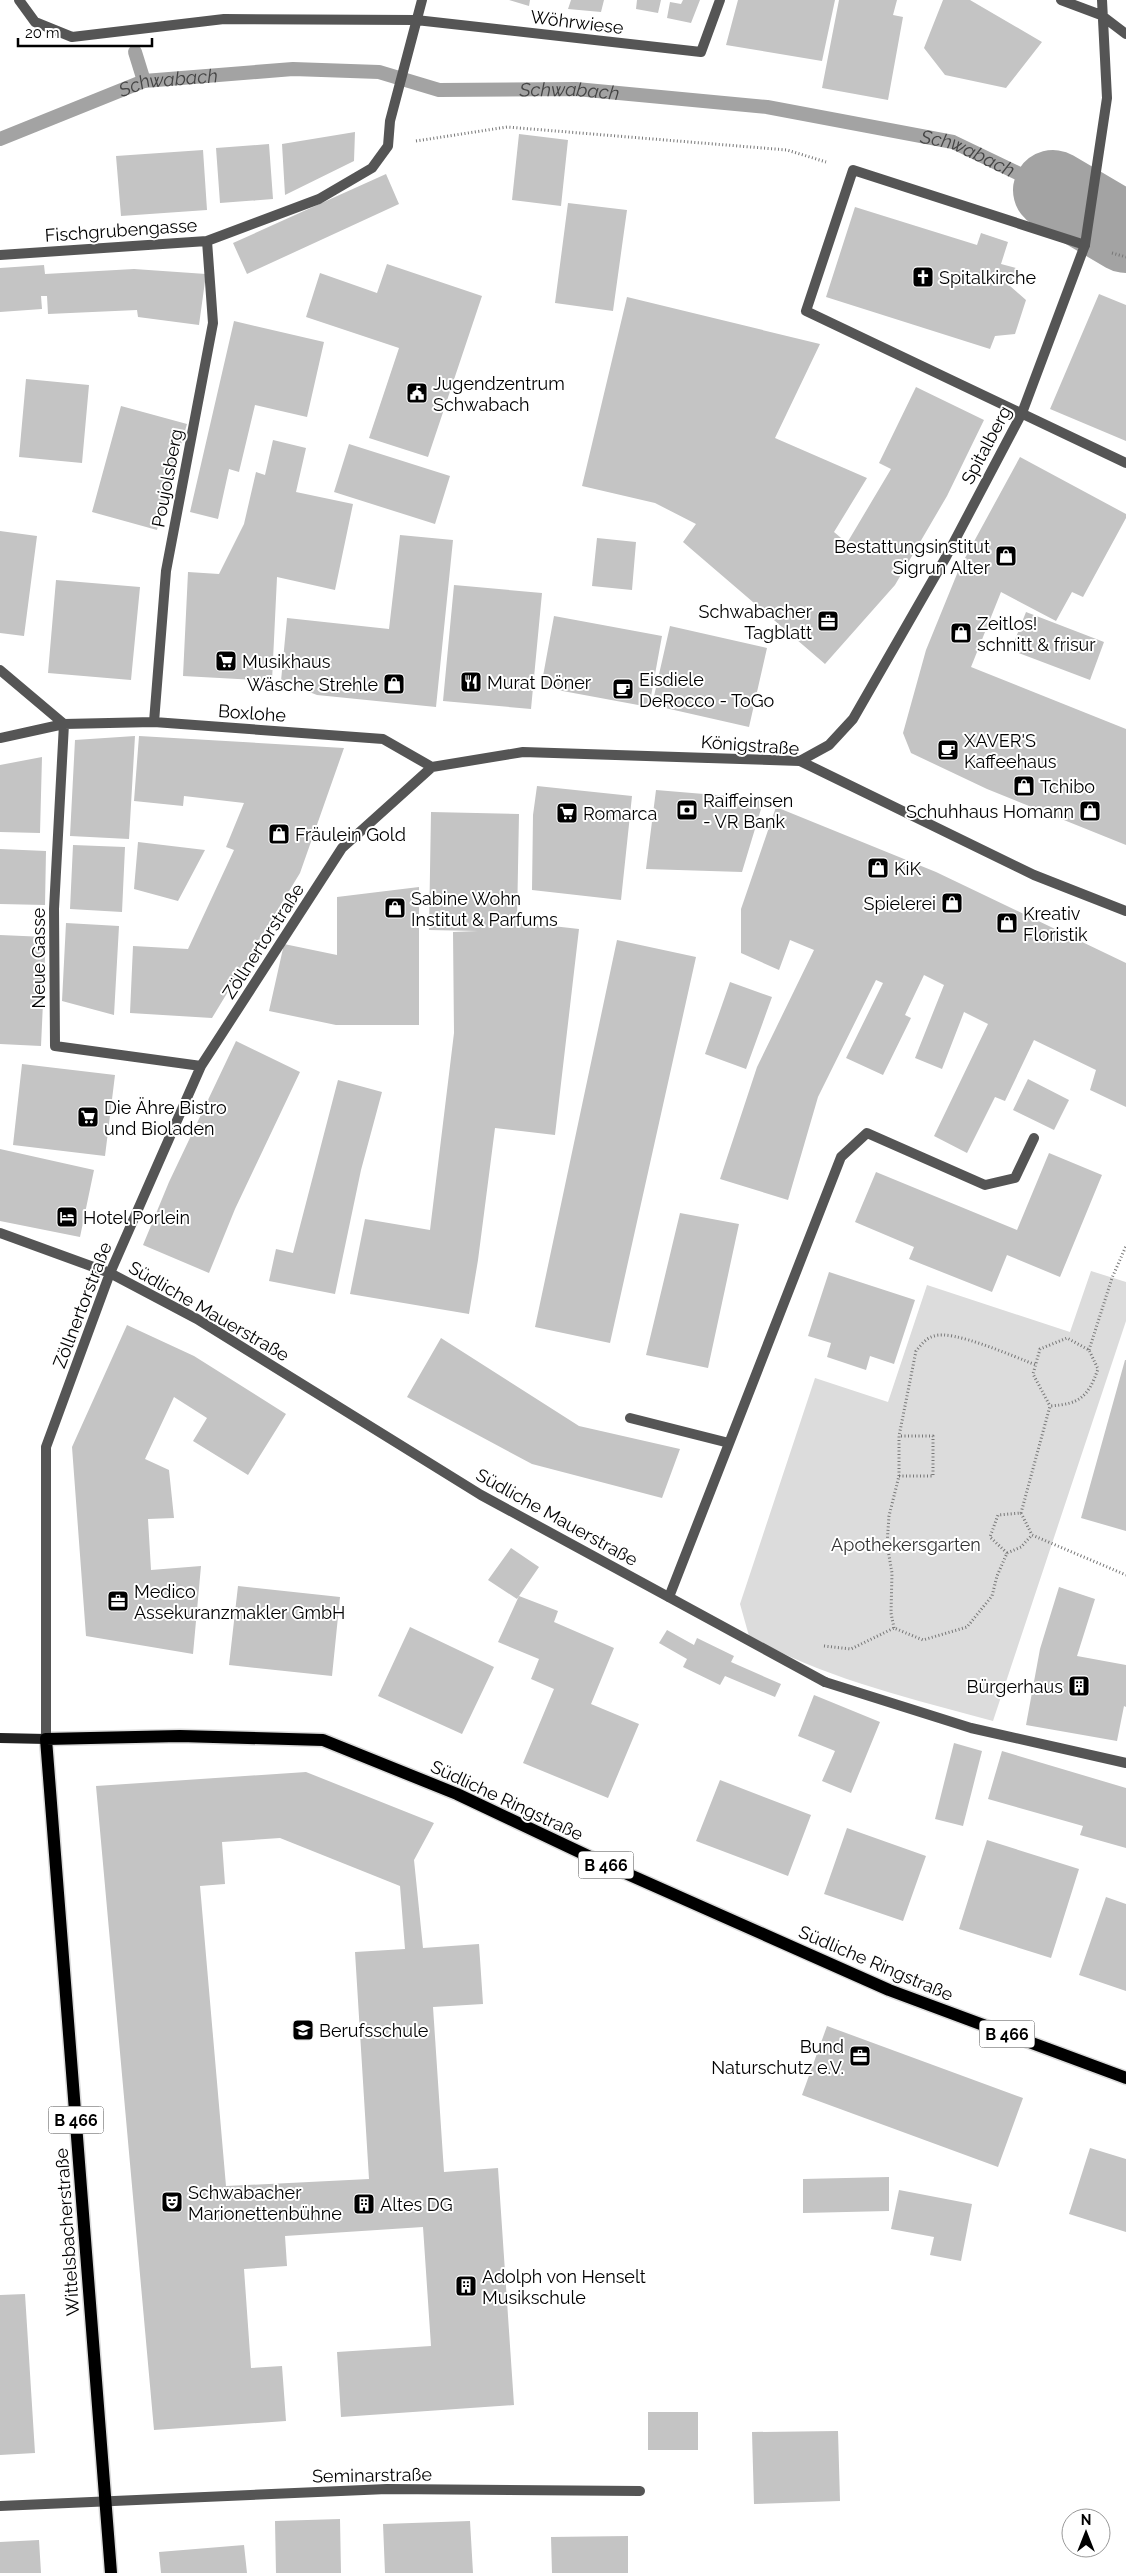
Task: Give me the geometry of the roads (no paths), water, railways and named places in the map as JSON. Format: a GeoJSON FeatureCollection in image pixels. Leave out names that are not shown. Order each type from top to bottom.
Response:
{"type":"FeatureCollection","features":[{"type":"Feature","properties":{"kind":"main road","name":"Südliche Ringstraße"},"geometry":{"type":"LineString","coordinates":[[46,1739],[180,1736],[322,1740],[457,1794],[605,1864],[889,1990],[1126,2078]]}},
{"type":"Feature","properties":{"kind":"main road"},"geometry":{"type":"LineString","coordinates":[[0,1738],[46,1739]]}},
{"type":"Feature","properties":{"kind":"main road","name":"Wittelsbacherstraße"},"geometry":{"type":"LineString","coordinates":[[46,1739],[111,2573]]}},
{"type":"Feature","properties":{"kind":"street","name":"Wöhrwiese"},"geometry":{"type":"LineString","coordinates":[[19,0],[34,22],[72,37],[224,19],[416,20],[701,52],[720,0]]}},
{"type":"Feature","properties":{"kind":"street"},"geometry":{"type":"LineString","coordinates":[[416,20],[422,0]]}},
{"type":"Feature","properties":{"kind":"street"},"geometry":{"type":"LineString","coordinates":[[1060,0],[1101,14],[1126,34]]}},
{"type":"Feature","properties":{"kind":"street","name":"Spitalberg"},"geometry":{"type":"LineString","coordinates":[[800,761],[829,745],[853,719],[946,557],[1022,413],[1085,245],[1107,98],[1101,14],[1102,0]]}},
{"type":"Feature","properties":{"kind":"street","name":"Fischgrubengasse"},"geometry":{"type":"LineString","coordinates":[[0,255],[207,241],[319,199],[372,168],[388,146],[390,121],[416,20]]}},
{"type":"Feature","properties":{"kind":"street"},"geometry":{"type":"LineString","coordinates":[[1085,245],[853,170],[806,311],[1126,463]]}},
{"type":"Feature","properties":{"kind":"street","name":"Poujolsberg"},"geometry":{"type":"LineString","coordinates":[[154,722],[166,571],[214,323],[207,241]]}},
{"type":"Feature","properties":{"kind":"street"},"geometry":{"type":"LineString","coordinates":[[0,670],[64,724]]}},
{"type":"Feature","properties":{"kind":"street","name":"Boxlohe"},"geometry":{"type":"LineString","coordinates":[[0,738],[64,724],[154,722],[383,739],[432,767]]}},
{"type":"Feature","properties":{"kind":"street","name":"Neue Gasse"},"geometry":{"type":"LineString","coordinates":[[64,724],[54,908],[55,1046],[201,1066]]}},
{"type":"Feature","properties":{"kind":"street","name":"Königstraße"},"geometry":{"type":"LineString","coordinates":[[432,767],[523,752],[800,761],[1034,875],[1126,911]]}},
{"type":"Feature","properties":{"kind":"street","name":"Zöllnertorstraße"},"geometry":{"type":"LineString","coordinates":[[46,1739],[46,1447],[110,1273],[201,1066],[342,848],[432,767]]}},
{"type":"Feature","properties":{"kind":"street"},"geometry":{"type":"LineString","coordinates":[[669,1597],[841,1157],[867,1133],[985,1184],[1014,1178],[1034,1138]]}},
{"type":"Feature","properties":{"kind":"street","name":"Südliche Mauerstraße"},"geometry":{"type":"LineString","coordinates":[[0,1233],[110,1273],[197,1319],[481,1495],[825,1682],[971,1728],[1126,1763]]}},
{"type":"Feature","properties":{"kind":"street"},"geometry":{"type":"LineString","coordinates":[[630,1418],[729,1444]]}},
{"type":"Feature","properties":{"kind":"street","name":"Seminarstraße"},"geometry":{"type":"LineString","coordinates":[[0,2506],[386,2489],[640,2491]]}},
{"type":"Feature","properties":{"kind":"waterway"},"geometry":{"type":"LineString","coordinates":[[135,52],[144,81]]}},
{"type":"Feature","properties":{"kind":"waterway","name":"Schwabach"},"geometry":{"type":"LineString","coordinates":[[0,139],[144,81],[293,69],[379,72],[439,90],[576,89],[767,107],[953,142],[1053,190]]}},
{"type":"Feature","properties":{"kind":"waterway","name":"Schwabach"},"geometry":{"type":"LineString","coordinates":[[1053,190],[1126,233]]}},
{"type":"Feature","properties":{"kind":"place","name":"Spitalkirche"},"geometry":{"type":"Point","coordinates":[923,277]}},
{"type":"Feature","properties":{"kind":"place","name":"Jugendzentrum Schwabach"},"geometry":{"type":"Point","coordinates":[417,393]}},
{"type":"Feature","properties":{"kind":"place","name":"Bestattungsinstitut Sigrun Alter"},"geometry":{"type":"Point","coordinates":[1006,556]}},
{"type":"Feature","properties":{"kind":"place","name":"Schwabacher Tagblatt"},"geometry":{"type":"Point","coordinates":[828,621]}},
{"type":"Feature","properties":{"kind":"place","name":"Zeitlos! schnitt & frisur"},"geometry":{"type":"Point","coordinates":[961,633]}},
{"type":"Feature","properties":{"kind":"place","name":"Musikhaus"},"geometry":{"type":"Point","coordinates":[226,661]}},
{"type":"Feature","properties":{"kind":"place","name":"Murat Döner"},"geometry":{"type":"Point","coordinates":[471,682]}},
{"type":"Feature","properties":{"kind":"place","name":"Wäsche Strehle"},"geometry":{"type":"Point","coordinates":[394,684]}},
{"type":"Feature","properties":{"kind":"place","name":"Eisdiele DeRocco - ToGo"},"geometry":{"type":"Point","coordinates":[623,689]}},
{"type":"Feature","properties":{"kind":"place","name":"XAVER'S Kaffeehaus"},"geometry":{"type":"Point","coordinates":[948,750]}},
{"type":"Feature","properties":{"kind":"place","name":"Tchibo"},"geometry":{"type":"Point","coordinates":[1024,786]}},
{"type":"Feature","properties":{"kind":"place","name":"Raiffeinsen - VR Bank"},"geometry":{"type":"Point","coordinates":[687,810]}},
{"type":"Feature","properties":{"kind":"place","name":"Schuhhaus Homann"},"geometry":{"type":"Point","coordinates":[1090,811]}},
{"type":"Feature","properties":{"kind":"place","name":"Romarca"},"geometry":{"type":"Point","coordinates":[567,813]}},
{"type":"Feature","properties":{"kind":"place","name":"Fräulein Gold"},"geometry":{"type":"Point","coordinates":[279,834]}},
{"type":"Feature","properties":{"kind":"place","name":"KiK"},"geometry":{"type":"Point","coordinates":[878,868]}},
{"type":"Feature","properties":{"kind":"place","name":"Spielerei"},"geometry":{"type":"Point","coordinates":[952,903]}},
{"type":"Feature","properties":{"kind":"place","name":"Sabine Wohn Institut & Parfums"},"geometry":{"type":"Point","coordinates":[395,908]}},
{"type":"Feature","properties":{"kind":"place","name":"Kreativ Floristik"},"geometry":{"type":"Point","coordinates":[1007,923]}},
{"type":"Feature","properties":{"kind":"place","name":"Die Ähre Bistro und Bioladen"},"geometry":{"type":"Point","coordinates":[88,1117]}},
{"type":"Feature","properties":{"kind":"place","name":"Hotel Porlein"},"geometry":{"type":"Point","coordinates":[67,1217]}},
{"type":"Feature","properties":{"kind":"place","name":"Medico Assekuranzmakler GmbH"},"geometry":{"type":"Point","coordinates":[118,1601]}},
{"type":"Feature","properties":{"kind":"place","name":"Bürgerhaus"},"geometry":{"type":"Point","coordinates":[1079,1686]}},
{"type":"Feature","properties":{"kind":"place","name":"Berufsschule"},"geometry":{"type":"Point","coordinates":[303,2030]}},
{"type":"Feature","properties":{"kind":"place","name":"Bund Naturschutz e.V."},"geometry":{"type":"Point","coordinates":[860,2056]}},
{"type":"Feature","properties":{"kind":"place","name":"Schwabacher Marionettenbühne"},"geometry":{"type":"Point","coordinates":[172,2202]}},
{"type":"Feature","properties":{"kind":"place","name":"Altes DG"},"geometry":{"type":"Point","coordinates":[364,2204]}},
{"type":"Feature","properties":{"kind":"place","name":"Adolph von Henselt Musikschule"},"geometry":{"type":"Point","coordinates":[466,2286]}},
{"type":"Feature","properties":{"kind":"park label","name":"Apothekersgarten"},"geometry":{"type":"Point","coordinates":[906,1544]}}]}
